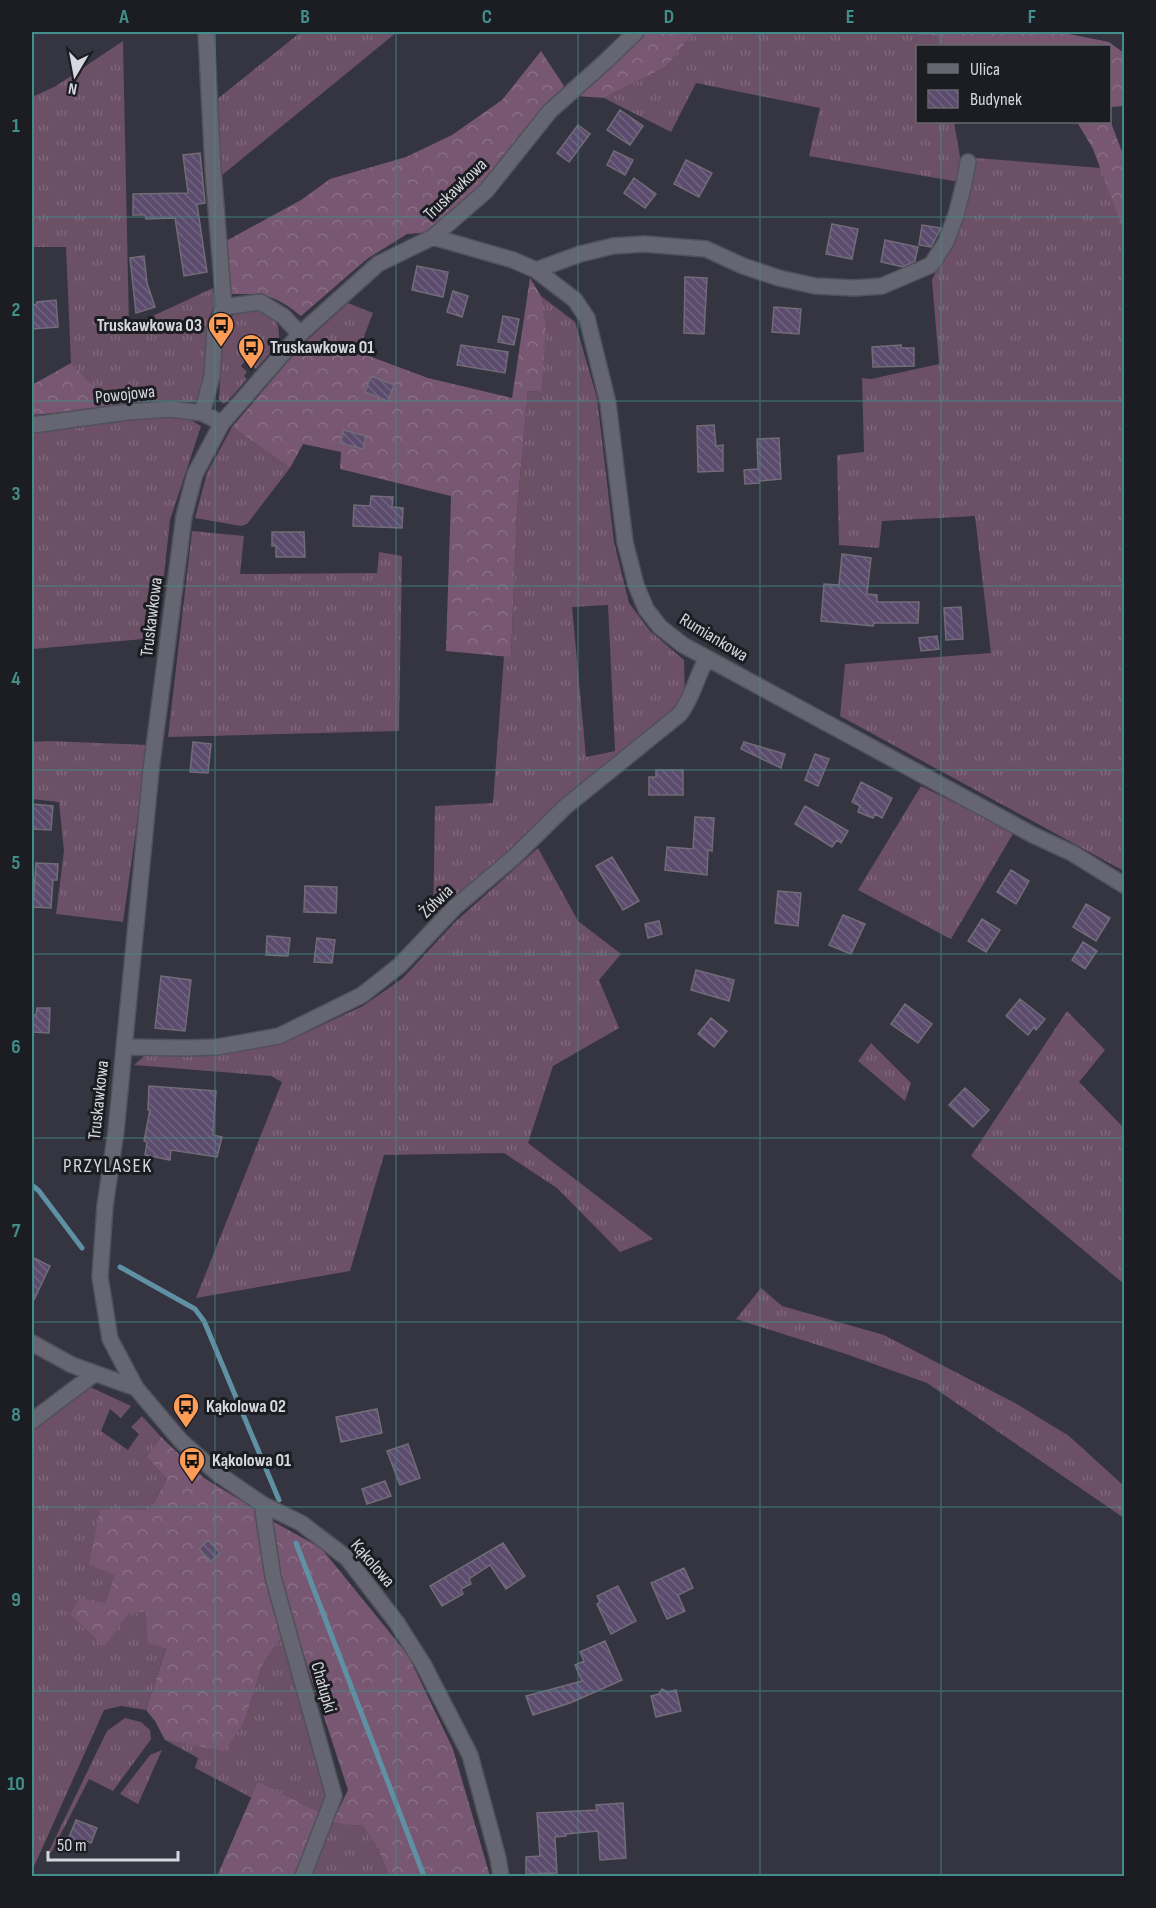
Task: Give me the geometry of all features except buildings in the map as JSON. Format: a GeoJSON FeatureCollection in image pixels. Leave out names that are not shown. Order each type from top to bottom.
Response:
{"type":"FeatureCollection","features":[{"type":"Feature","properties":{"kind":"street"},"geometry":{"type":"LineString","coordinates":[[202,413],[212,376],[214,328],[224,307],[213,169],[206,32]]}},
{"type":"Feature","properties":{"kind":"street","name":"Truskawkowa"},"geometry":{"type":"LineString","coordinates":[[136,1388],[110,1339],[100,1277],[105,1206],[116,1131],[151,770],[184,516],[195,474],[222,423],[300,334],[378,264],[433,237],[486,191],[550,111],[636,32]]}},
{"type":"Feature","properties":{"kind":"street"},"geometry":{"type":"LineString","coordinates":[[536,270],[613,246],[644,244],[706,249],[743,266],[779,278],[815,286],[855,288],[882,286],[931,265],[946,242],[956,215],[968,162]]}},
{"type":"Feature","properties":{"kind":"street","name":"Rumiankowa"},"geometry":{"type":"LineString","coordinates":[[433,237],[513,260],[536,270],[575,300],[586,318],[608,404],[625,542],[636,585],[646,609],[660,627],[683,645],[1034,835],[1072,853],[1125,885]]}},
{"type":"Feature","properties":{"kind":"street"},"geometry":{"type":"LineString","coordinates":[[224,307],[260,302],[283,316],[300,334]]}},
{"type":"Feature","properties":{"kind":"street","name":"Powojowa"},"geometry":{"type":"LineString","coordinates":[[32,425],[127,412],[170,409],[202,413],[222,423]]}},
{"type":"Feature","properties":{"kind":"street","name":"Żółwia"},"geometry":{"type":"LineString","coordinates":[[124,1047],[217,1047],[279,1036],[362,995],[400,965],[455,907],[513,858],[565,807],[680,714],[690,701],[700,669],[707,658]]}},
{"type":"Feature","properties":{"kind":"street"},"geometry":{"type":"LineString","coordinates":[[32,1343],[72,1365],[136,1388]]}},
{"type":"Feature","properties":{"kind":"street"},"geometry":{"type":"LineString","coordinates":[[32,1421],[94,1374]]}},
{"type":"Feature","properties":{"kind":"street","name":"Kąkolowa"},"geometry":{"type":"LineString","coordinates":[[136,1388],[182,1441],[213,1470],[262,1504],[301,1523],[347,1558],[397,1623],[423,1664],[470,1755],[501,1876]]}},
{"type":"Feature","properties":{"kind":"street","name":"Chałupki"},"geometry":{"type":"LineString","coordinates":[[262,1504],[273,1577],[334,1796],[303,1876]]}},
{"type":"Feature","properties":{"kind":"green space"},"geometry":{"type":"Polygon","coordinates":[[[301,32],[397,32],[221,176],[216,100],[301,32]]]}},
{"type":"Feature","properties":{"kind":"green space"},"geometry":{"type":"Polygon","coordinates":[[[638,32],[694,32],[666,67],[604,98],[577,96],[638,32]]]}},
{"type":"Feature","properties":{"kind":"green space"},"geometry":{"type":"Polygon","coordinates":[[[694,32],[869,32],[938,36],[940,45],[916,45],[916,123],[954,123],[960,157],[959,182],[809,156],[820,108],[696,83],[671,132],[604,98],[666,67],[694,32]]]}},
{"type":"Feature","properties":{"kind":"green space"},"geometry":{"type":"Polygon","coordinates":[[[869,32],[1059,32],[1109,42],[1124,53],[1124,106],[1111,107],[1111,45],[940,45],[937,36],[869,32]]]}},
{"type":"Feature","properties":{"kind":"green space"},"geometry":{"type":"Polygon","coordinates":[[[123,41],[129,327],[213,288],[216,303],[207,322],[205,374],[200,402],[115,407],[71,363],[66,247],[32,247],[32,97],[56,86],[123,41]]]}},
{"type":"Feature","properties":{"kind":"green space"},"geometry":{"type":"Polygon","coordinates":[[[541,51],[564,86],[499,165],[457,211],[431,232],[407,234],[367,259],[301,316],[283,303],[267,296],[228,294],[226,241],[301,200],[330,179],[406,157],[452,135],[502,100],[541,51]]]}},
{"type":"Feature","properties":{"kind":"green space"},"geometry":{"type":"Polygon","coordinates":[[[1078,123],[1111,123],[1124,157],[1124,232],[1093,149],[1078,123]]]}},
{"type":"Feature","properties":{"kind":"green space"},"geometry":{"type":"Polygon","coordinates":[[[976,158],[1101,168],[1124,232],[1124,871],[840,716],[845,664],[991,653],[975,516],[882,521],[879,548],[839,545],[837,455],[864,452],[862,378],[871,379],[939,364],[932,280],[964,212],[976,158]]]}},
{"type":"Feature","properties":{"kind":"green space"},"geometry":{"type":"Polygon","coordinates":[[[530,278],[541,296],[546,327],[541,392],[528,391],[517,511],[511,657],[446,651],[451,496],[340,469],[341,452],[303,444],[290,468],[232,427],[302,345],[358,352],[428,378],[512,398],[530,278]]]}},
{"type":"Feature","properties":{"kind":"green space"},"geometry":{"type":"Polygon","coordinates":[[[541,296],[575,322],[597,398],[614,542],[629,603],[650,631],[684,660],[685,701],[433,925],[435,806],[493,803],[504,656],[511,657],[517,511],[528,391],[541,392],[541,296]],[[608,605],[572,607],[586,757],[615,751],[608,605]]]}},
{"type":"Feature","properties":{"kind":"green space"},"geometry":{"type":"Polygon","coordinates":[[[348,303],[373,313],[358,352],[302,345],[348,303]]]}},
{"type":"Feature","properties":{"kind":"green space"},"geometry":{"type":"Polygon","coordinates":[[[257,310],[276,321],[279,343],[256,369],[246,360],[241,366],[247,372],[244,376],[247,379],[223,404],[219,399],[223,333],[227,322],[234,314],[257,310]]]}},
{"type":"Feature","properties":{"kind":"green space"},"geometry":{"type":"Polygon","coordinates":[[[71,363],[115,407],[32,415],[32,385],[71,363]]]}},
{"type":"Feature","properties":{"kind":"green space"},"geometry":{"type":"Polygon","coordinates":[[[184,416],[201,426],[170,520],[158,629],[149,638],[143,639],[34,649],[32,635],[32,431],[136,417],[184,416]]]}},
{"type":"Feature","properties":{"kind":"green space"},"geometry":{"type":"Polygon","coordinates":[[[232,427],[290,468],[247,524],[241,526],[195,518],[207,473],[232,427]]]}},
{"type":"Feature","properties":{"kind":"green space"},"geometry":{"type":"Polygon","coordinates":[[[192,531],[244,536],[240,574],[377,573],[379,552],[402,556],[399,731],[168,737],[192,531]]]}},
{"type":"Feature","properties":{"kind":"green space"},"geometry":{"type":"Polygon","coordinates":[[[32,742],[148,745],[123,922],[56,914],[64,851],[59,802],[32,799],[32,742]]]}},
{"type":"Feature","properties":{"kind":"green space"},"geometry":{"type":"Polygon","coordinates":[[[921,786],[1014,832],[951,939],[858,890],[921,786]]]}},
{"type":"Feature","properties":{"kind":"green space"},"geometry":{"type":"Polygon","coordinates":[[[538,848],[578,921],[621,954],[599,980],[619,1028],[553,1066],[528,1143],[653,1239],[620,1252],[557,1188],[504,1153],[384,1155],[350,1271],[196,1298],[282,1082],[271,1076],[134,1065],[144,1056],[194,1056],[279,1045],[363,1006],[403,978],[455,922],[538,848]]]}},
{"type":"Feature","properties":{"kind":"green space"},"geometry":{"type":"Polygon","coordinates":[[[1067,1011],[1105,1050],[1079,1082],[1124,1128],[1124,1284],[971,1156],[1067,1011]]]}},
{"type":"Feature","properties":{"kind":"green space"},"geometry":{"type":"Polygon","coordinates":[[[871,1043],[911,1083],[905,1101],[858,1061],[871,1043]]]}},
{"type":"Feature","properties":{"kind":"green space"},"geometry":{"type":"Polygon","coordinates":[[[761,1288],[782,1306],[884,1335],[1015,1403],[1069,1436],[1124,1486],[1124,1518],[927,1383],[736,1319],[761,1288]]]}},
{"type":"Feature","properties":{"kind":"green space"},"geometry":{"type":"Polygon","coordinates":[[[88,1386],[131,1406],[121,1418],[110,1409],[101,1431],[128,1450],[139,1434],[131,1427],[142,1416],[161,1437],[146,1457],[167,1479],[133,1540],[105,1603],[127,1615],[146,1611],[166,1647],[146,1710],[121,1706],[104,1710],[32,1871],[32,1428],[88,1386]]]}},
{"type":"Feature","properties":{"kind":"green space"},"geometry":{"type":"Polygon","coordinates":[[[161,1437],[204,1478],[255,1509],[270,1590],[282,1637],[263,1664],[244,1723],[224,1751],[165,1740],[146,1710],[166,1648],[148,1643],[146,1611],[127,1615],[104,1646],[70,1614],[80,1598],[105,1603],[115,1575],[89,1565],[100,1509],[149,1510],[167,1479],[146,1457],[161,1437]]]}},
{"type":"Feature","properties":{"kind":"green space"},"geometry":{"type":"Polygon","coordinates":[[[274,1522],[321,1548],[408,1655],[453,1749],[490,1876],[389,1876],[379,1851],[363,1826],[332,1823],[348,1790],[294,1625],[273,1543],[274,1522]]]}},
{"type":"Feature","properties":{"kind":"green space"},"geometry":{"type":"Polygon","coordinates":[[[282,1637],[326,1799],[321,1813],[259,1783],[252,1798],[195,1768],[198,1758],[165,1740],[224,1750],[244,1723],[263,1664],[282,1637]]]}},
{"type":"Feature","properties":{"kind":"green space"},"geometry":{"type":"Polygon","coordinates":[[[125,1718],[141,1722],[150,1730],[151,1739],[113,1791],[89,1779],[51,1853],[48,1853],[107,1731],[125,1718]]]}},
{"type":"Feature","properties":{"kind":"green space"},"geometry":{"type":"Polygon","coordinates":[[[162,1750],[138,1804],[120,1794],[150,1755],[162,1750]]]}},
{"type":"Feature","properties":{"kind":"green space"},"geometry":{"type":"Polygon","coordinates":[[[258,1782],[321,1813],[297,1876],[217,1876],[258,1782]]]}},
{"type":"Feature","properties":{"kind":"green space"},"geometry":{"type":"Polygon","coordinates":[[[332,1823],[363,1826],[379,1851],[389,1876],[310,1876],[332,1823]]]}},
{"type":"Feature","properties":{"kind":"waterway"},"geometry":{"type":"LineString","coordinates":[[32,1185],[82,1248]]}},
{"type":"Feature","properties":{"kind":"waterway"},"geometry":{"type":"LineString","coordinates":[[120,1267],[195,1309],[204,1321],[279,1500]]}},
{"type":"Feature","properties":{"kind":"waterway"},"geometry":{"type":"LineString","coordinates":[[296,1543],[424,1876]]}},
{"type":"Feature","properties":{"kind":"place","name":"Truskawkowa 03"},"geometry":{"type":"Point","coordinates":[221,348]}},
{"type":"Feature","properties":{"kind":"place","name":"Truskawkowa 01"},"geometry":{"type":"Point","coordinates":[251,370]}},
{"type":"Feature","properties":{"kind":"place","name":"Kąkolowa 02"},"geometry":{"type":"Point","coordinates":[186,1429]}},
{"type":"Feature","properties":{"kind":"place","name":"Kąkolowa 01"},"geometry":{"type":"Point","coordinates":[192,1483]}},
{"type":"Feature","properties":{"kind":"district","name":"PRZYLASEK"},"geometry":{"type":"Point","coordinates":[108,1165]}}]}
